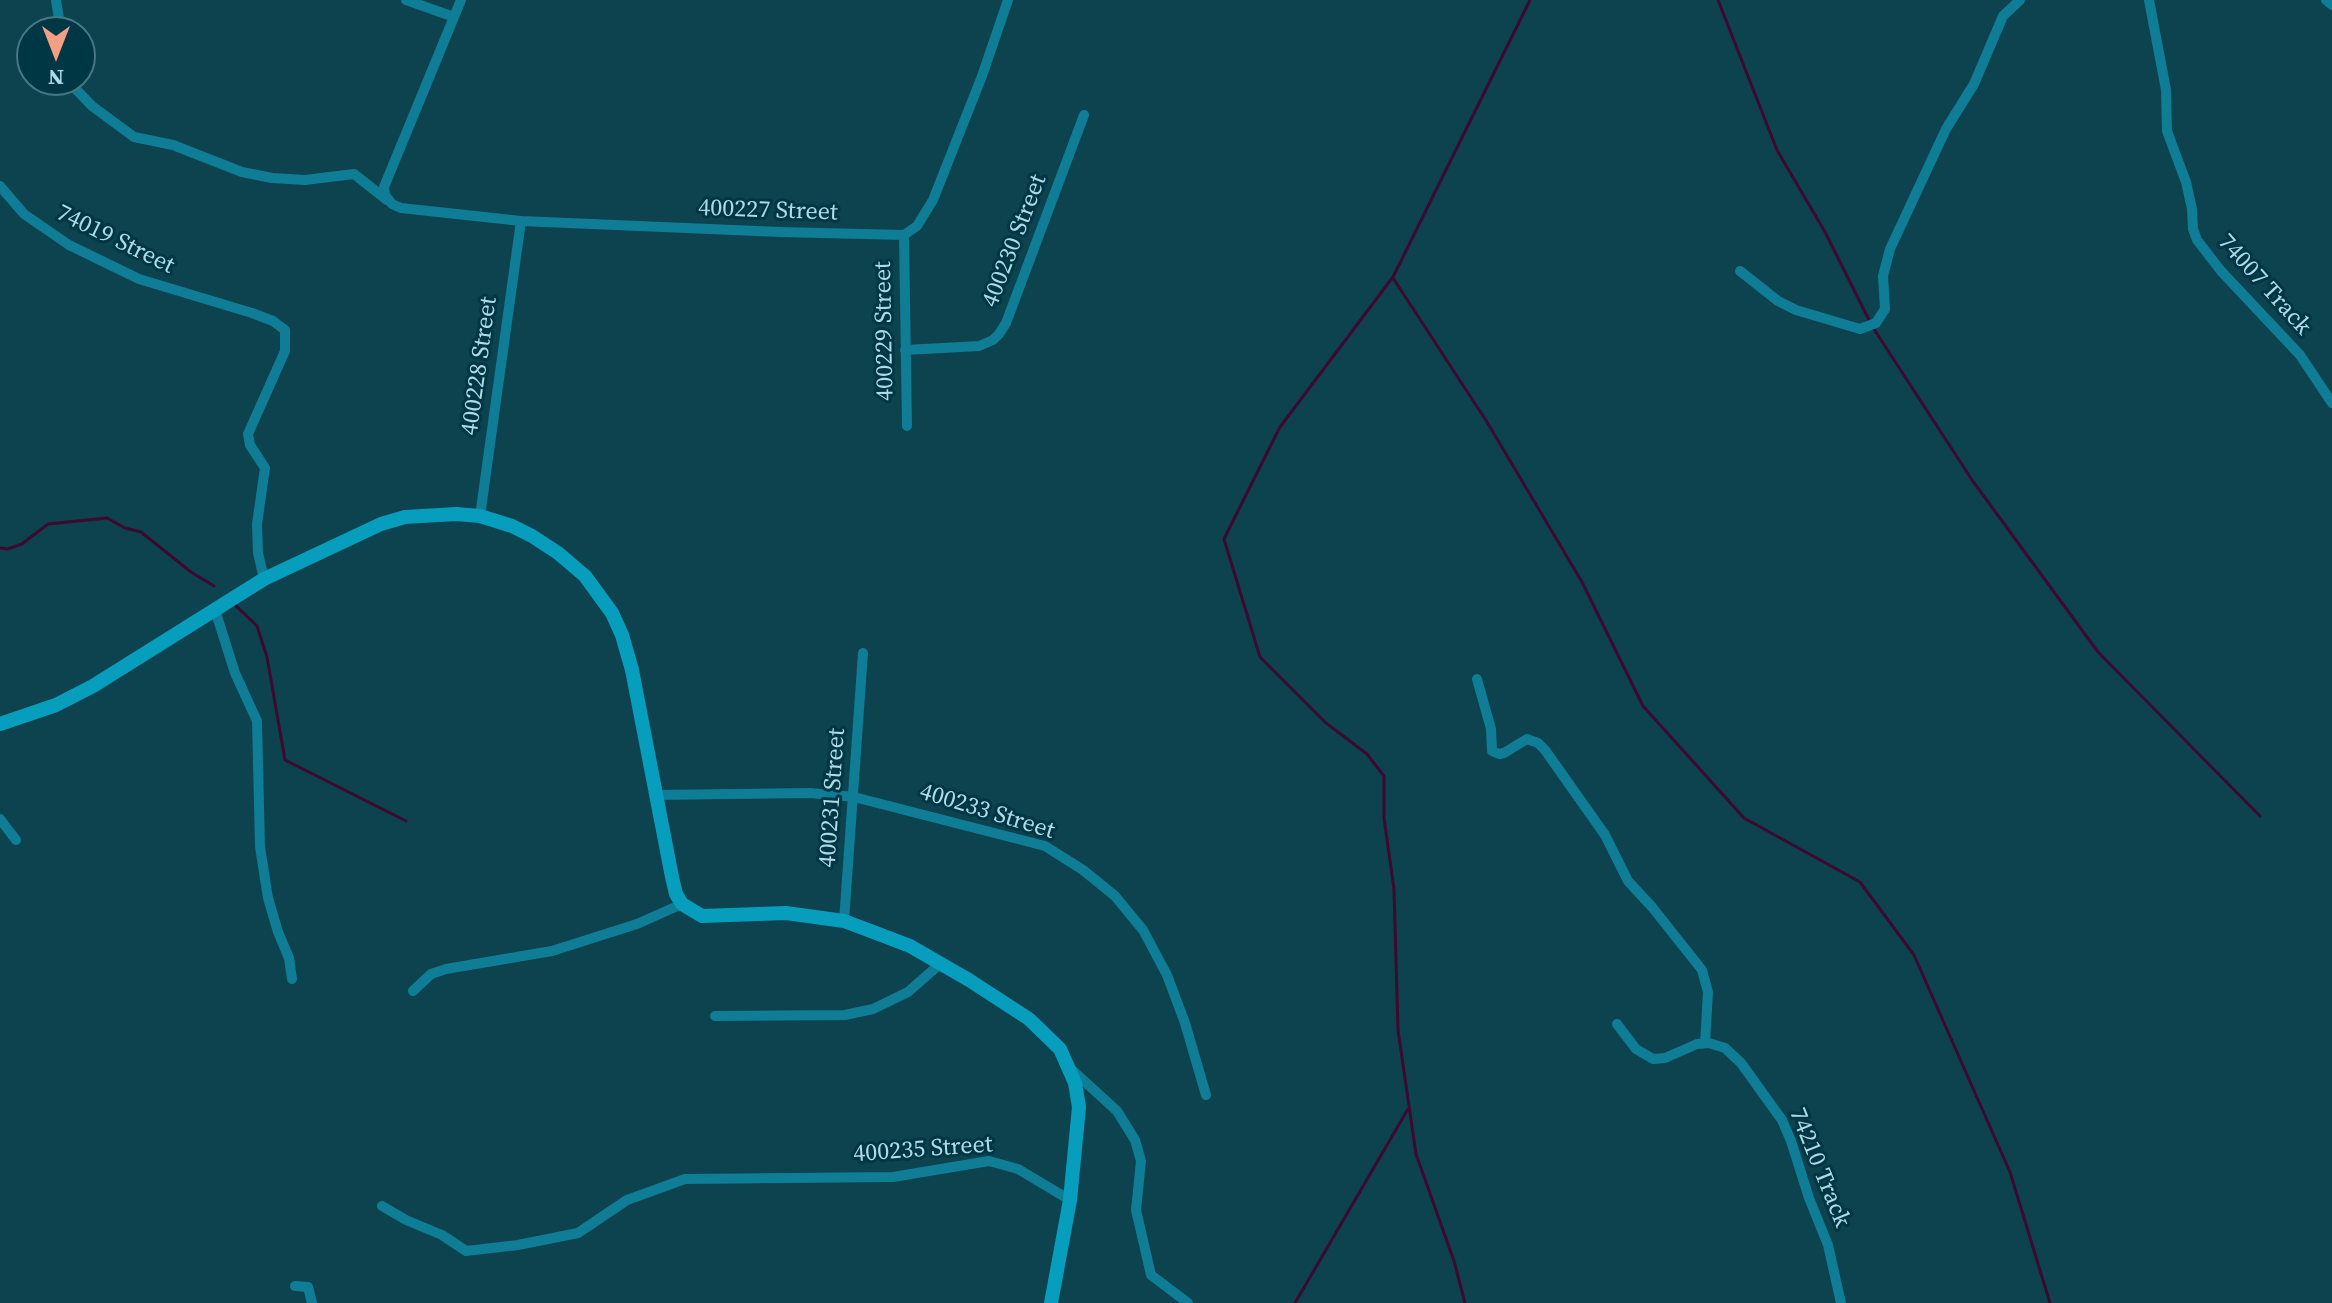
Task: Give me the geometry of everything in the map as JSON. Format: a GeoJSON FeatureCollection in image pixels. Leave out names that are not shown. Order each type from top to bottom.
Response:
{"type":"FeatureCollection","features":[{"type":"Feature","properties":{"kind":"street"},"geometry":{"type":"LineString","coordinates":[[406,0],[454,17]]}},
{"type":"Feature","properties":{"kind":"street"},"geometry":{"type":"LineString","coordinates":[[388,200],[384,187],[461,0]]}},
{"type":"Feature","properties":{"kind":"street"},"geometry":{"type":"LineString","coordinates":[[904,235],[917,226],[933,200],[1008,0]]}},
{"type":"Feature","properties":{"kind":"street"},"geometry":{"type":"LineString","coordinates":[[1740,271],[1778,301],[1796,310],[1860,329],[1876,323],[1885,309],[1883,276],[1890,249],[1946,129],[1974,84],[2003,16],[2020,0]]}},
{"type":"Feature","properties":{"kind":"street","name":"74007 Track"},"geometry":{"type":"LineString","coordinates":[[2149,0],[2166,90],[2167,131],[2186,182],[2197,240],[2221,271],[2300,355],[2332,403]]}},
{"type":"Feature","properties":{"kind":"street"},"geometry":{"type":"LineString","coordinates":[[2326,0],[2332,5]]}},
{"type":"Feature","properties":{"kind":"street"},"geometry":{"type":"LineString","coordinates":[[82,96],[134,137],[173,145],[242,172],[272,178],[305,180],[354,174],[388,200]]}},
{"type":"Feature","properties":{"kind":"street","name":"400230 Street"},"geometry":{"type":"LineString","coordinates":[[905,350],[979,346],[999,334],[1006,323],[1084,115]]}},
{"type":"Feature","properties":{"kind":"street","name":"74019 Street"},"geometry":{"type":"LineString","coordinates":[[0,186],[24,214],[69,245],[162,288],[273,321],[285,330],[285,351],[248,434],[250,445],[265,468],[257,524],[258,553],[264,579]]}},
{"type":"Feature","properties":{"kind":"street","name":"400227 Street"},"geometry":{"type":"LineString","coordinates":[[388,200],[401,208],[521,221],[904,235]]}},
{"type":"Feature","properties":{"kind":"street","name":"400228 Street"},"geometry":{"type":"LineString","coordinates":[[480,516],[521,221]]}},
{"type":"Feature","properties":{"kind":"street","name":"400229 Street"},"geometry":{"type":"LineString","coordinates":[[904,235],[907,426]]}},
{"type":"Feature","properties":{"kind":"street"},"geometry":{"type":"LineString","coordinates":[[0,724],[56,705],[93,686],[264,579],[381,524],[432,514],[480,516],[512,526],[558,553],[585,576],[612,613],[622,635],[632,670],[676,894],[682,904],[702,916],[786,913],[844,921],[910,946],[1029,1019],[1060,1049],[1070,1068],[1079,1107],[1070,1200],[1051,1303]]}},
{"type":"Feature","properties":{"kind":"street"},"geometry":{"type":"LineString","coordinates":[[215,610],[235,673],[257,721],[260,847],[268,898],[289,958],[292,979]]}},
{"type":"Feature","properties":{"kind":"street","name":"400231 Street"},"geometry":{"type":"LineString","coordinates":[[844,921],[867,678],[863,653]]}},
{"type":"Feature","properties":{"kind":"street"},"geometry":{"type":"LineString","coordinates":[[1477,679],[1491,729],[1492,751],[1495,754],[1504,753],[1527,739],[1545,750],[1605,835],[1628,881],[1702,970],[1708,992],[1705,1043],[1665,1058],[1653,1059],[1636,1049],[1617,1024]]}},
{"type":"Feature","properties":{"kind":"street","name":"400233 Street"},"geometry":{"type":"LineString","coordinates":[[656,795],[810,793],[854,797],[1045,846],[1083,870],[1115,896],[1143,930],[1167,975],[1206,1095]]}},
{"type":"Feature","properties":{"kind":"street"},"geometry":{"type":"LineString","coordinates":[[0,819],[16,840]]}},
{"type":"Feature","properties":{"kind":"street"},"geometry":{"type":"LineString","coordinates":[[413,991],[431,974],[446,969],[552,951],[637,924],[682,904]]}},
{"type":"Feature","properties":{"kind":"street"},"geometry":{"type":"LineString","coordinates":[[715,1016],[845,1015],[873,1009],[908,992],[940,964]]}},
{"type":"Feature","properties":{"kind":"street","name":"74210 Track"},"geometry":{"type":"LineString","coordinates":[[1705,1043],[1718,1044],[1731,1052],[1782,1120],[1828,1245],[1841,1303]]}},
{"type":"Feature","properties":{"kind":"street"},"geometry":{"type":"LineString","coordinates":[[1070,1068],[1117,1111],[1135,1140],[1141,1161],[1136,1210],[1151,1275],[1188,1303]]}},
{"type":"Feature","properties":{"kind":"street","name":"400235 Street"},"geometry":{"type":"LineString","coordinates":[[382,1206],[442,1235],[462,1250],[473,1251],[578,1233],[627,1200],[685,1179],[893,1177],[989,1161],[1018,1169],[1070,1200]]}},
{"type":"Feature","properties":{"kind":"street"},"geometry":{"type":"LineString","coordinates":[[295,1286],[308,1287],[312,1303]]}},
{"type":"Feature","properties":{"kind":"waterway"},"geometry":{"type":"LineString","coordinates":[[1465,1303],[1454,1261],[1416,1154],[1398,1030],[1394,889],[1384,818],[1384,776],[1367,754],[1326,723],[1260,657],[1224,539],[1280,427],[1393,277],[1530,0]]}},
{"type":"Feature","properties":{"kind":"waterway"},"geometry":{"type":"LineString","coordinates":[[1718,0],[1777,150],[1825,232],[1872,326],[1972,480],[2098,652],[2260,816]]}},
{"type":"Feature","properties":{"kind":"waterway"},"geometry":{"type":"LineString","coordinates":[[1393,278],[1487,422],[1582,582],[1643,706],[1744,818],[1860,882],[1914,955],[2010,1172],[2050,1303]]}},
{"type":"Feature","properties":{"kind":"waterway"},"geometry":{"type":"LineString","coordinates":[[0,548],[8,549],[22,544],[48,524],[107,518],[141,532],[191,572],[214,586]]}},
{"type":"Feature","properties":{"kind":"waterway"},"geometry":{"type":"LineString","coordinates":[[234,604],[257,626],[267,657],[285,760],[406,821]]}},
{"type":"Feature","properties":{"kind":"waterway"},"geometry":{"type":"LineString","coordinates":[[1295,1303],[1408,1109]]}}]}
